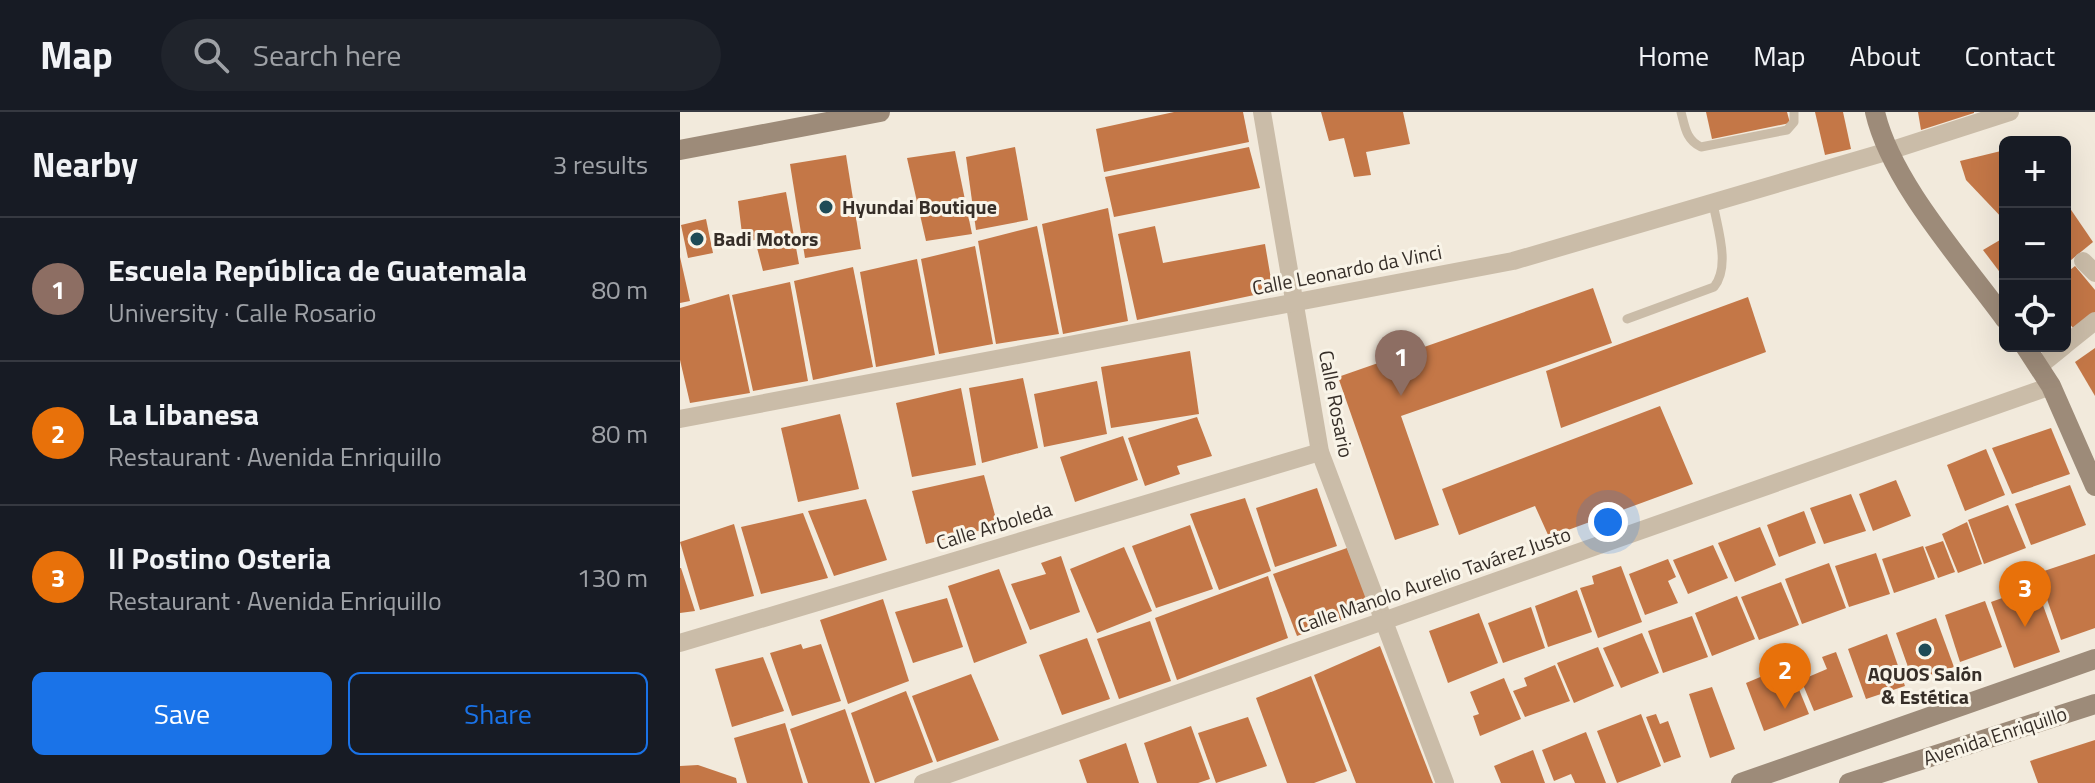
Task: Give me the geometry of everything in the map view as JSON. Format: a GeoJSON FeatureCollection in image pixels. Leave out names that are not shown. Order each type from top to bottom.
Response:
{"type":"FeatureCollection","features":[{"type":"Feature","properties":{"kind":"main road"},"geometry":{"type":"LineString","coordinates":[[680,150],[880,112]]}},
{"type":"Feature","properties":{"kind":"main road"},"geometry":{"type":"LineString","coordinates":[[1875,112],[1906,185],[1999,311]]}},
{"type":"Feature","properties":{"kind":"main road"},"geometry":{"type":"LineString","coordinates":[[2029,352],[2051,386],[2095,486]]}},
{"type":"Feature","properties":{"kind":"main road","name":"Avenida Enriquillo"},"geometry":{"type":"LineString","coordinates":[[1741,783],[1784,776],[2095,659]]}},
{"type":"Feature","properties":{"kind":"main road","name":"Avenida Enriquillo"},"geometry":{"type":"LineString","coordinates":[[1849,783],[2095,704]]}},
{"type":"Feature","properties":{"kind":"street","name":"Calle Rosario"},"geometry":{"type":"LineString","coordinates":[[1262,112],[1320,452],[1445,783]]}},
{"type":"Feature","properties":{"kind":"street","name":"Calle Leonardo da Vinci"},"geometry":{"type":"LineString","coordinates":[[680,419],[1513,261],[1889,151],[2010,112]]}},
{"type":"Feature","properties":{"kind":"street"},"geometry":{"type":"LineString","coordinates":[[2071,340],[2095,321]]}},
{"type":"Feature","properties":{"kind":"street"},"geometry":{"type":"LineString","coordinates":[[2038,367],[2057,352]]}},
{"type":"Feature","properties":{"kind":"street","name":"Calle Manolo Aurelio Tavárez Justo"},"geometry":{"type":"LineString","coordinates":[[923,783],[2051,386]]}},
{"type":"Feature","properties":{"kind":"street","name":"Calle Arboleda"},"geometry":{"type":"LineString","coordinates":[[680,643],[1320,452]]}},
{"type":"Feature","properties":{"kind":"lane"},"geometry":{"type":"LineString","coordinates":[[1681,112],[1693,143],[1710,147],[1787,130],[1794,122],[1794,112]]}},
{"type":"Feature","properties":{"kind":"lane"},"geometry":{"type":"LineString","coordinates":[[1627,319],[1714,287],[1721,278],[1713,202]]}},
{"type":"Feature","properties":{"kind":"building"},"geometry":{"type":"Polygon","coordinates":[[[1174,112],[1243,112],[1249,142],[1104,172],[1096,129],[1174,112]]]}},
{"type":"Feature","properties":{"kind":"building"},"geometry":{"type":"Polygon","coordinates":[[[1321,112],[1403,112],[1410,144],[1366,152],[1371,175],[1354,177],[1344,138],[1329,141],[1321,112]]]}},
{"type":"Feature","properties":{"kind":"building"},"geometry":{"type":"Polygon","coordinates":[[[1706,112],[1787,112],[1790,123],[1712,139],[1706,112]]]}},
{"type":"Feature","properties":{"kind":"building"},"geometry":{"type":"Polygon","coordinates":[[[1815,112],[1843,112],[1851,149],[1825,155],[1815,112]]]}},
{"type":"Feature","properties":{"kind":"building"},"geometry":{"type":"Polygon","coordinates":[[[1918,112],[1974,112],[1974,113],[1921,130],[1918,112]]]}},
{"type":"Feature","properties":{"kind":"building"},"geometry":{"type":"Polygon","coordinates":[[[1015,147],[1028,220],[976,230],[966,157],[1015,147]]]}},
{"type":"Feature","properties":{"kind":"building"},"geometry":{"type":"Polygon","coordinates":[[[1249,147],[1260,188],[1114,217],[1105,177],[1249,147]]]}},
{"type":"Feature","properties":{"kind":"building"},"geometry":{"type":"Polygon","coordinates":[[[955,151],[972,234],[926,241],[907,158],[955,151]]]}},
{"type":"Feature","properties":{"kind":"building"},"geometry":{"type":"Polygon","coordinates":[[[1999,151],[1999,215],[1966,180],[1960,161],[1999,151]]]}},
{"type":"Feature","properties":{"kind":"building","name":"Hyundai Boutique"},"geometry":{"type":"Polygon","coordinates":[[[846,155],[861,249],[805,258],[790,164],[846,155]]]}},
{"type":"Feature","properties":{"kind":"building"},"geometry":{"type":"Polygon","coordinates":[[[786,192],[799,264],[763,271],[755,240],[743,242],[738,201],[786,192]]]}},
{"type":"Feature","properties":{"kind":"building"},"geometry":{"type":"Polygon","coordinates":[[[1108,208],[1128,321],[1063,334],[1042,224],[1108,208]]]}},
{"type":"Feature","properties":{"kind":"building"},"geometry":{"type":"Polygon","coordinates":[[[2071,210],[2093,242],[2071,260],[2071,210]]]}},
{"type":"Feature","properties":{"kind":"building","name":"Badi Motors"},"geometry":{"type":"Polygon","coordinates":[[[706,219],[713,253],[688,258],[681,225],[706,219]]]}},
{"type":"Feature","properties":{"kind":"building"},"geometry":{"type":"Polygon","coordinates":[[[1037,226],[1059,334],[996,344],[978,241],[1037,226]]]}},
{"type":"Feature","properties":{"kind":"building"},"geometry":{"type":"Polygon","coordinates":[[[1155,226],[1163,263],[1265,244],[1273,291],[1137,320],[1118,234],[1155,226]]]}},
{"type":"Feature","properties":{"kind":"building"},"geometry":{"type":"Polygon","coordinates":[[[1999,241],[1999,271],[1983,250],[1999,241]]]}},
{"type":"Feature","properties":{"kind":"building"},"geometry":{"type":"Polygon","coordinates":[[[975,246],[993,344],[939,354],[921,259],[975,246]]]}},
{"type":"Feature","properties":{"kind":"building"},"geometry":{"type":"Polygon","coordinates":[[[680,257],[690,301],[680,303],[680,257]]]}},
{"type":"Feature","properties":{"kind":"building"},"geometry":{"type":"Polygon","coordinates":[[[917,259],[935,355],[876,367],[860,272],[917,259]]]}},
{"type":"Feature","properties":{"kind":"building"},"geometry":{"type":"Polygon","coordinates":[[[2075,266],[2095,290],[2095,315],[2075,330],[2071,326],[2071,269],[2075,266]]]}},
{"type":"Feature","properties":{"kind":"building"},"geometry":{"type":"Polygon","coordinates":[[[853,267],[873,367],[813,380],[794,281],[853,267]]]}},
{"type":"Feature","properties":{"kind":"building"},"geometry":{"type":"Polygon","coordinates":[[[790,282],[808,381],[753,391],[732,295],[790,282]]]}},
{"type":"Feature","properties":{"kind":"building"},"geometry":{"type":"Polygon","coordinates":[[[1593,288],[1612,343],[1401,416],[1439,525],[1395,540],[1338,377],[1593,288]]]}},
{"type":"Feature","properties":{"kind":"building"},"geometry":{"type":"Polygon","coordinates":[[[729,294],[750,393],[690,403],[680,360],[680,308],[729,294]]]}},
{"type":"Feature","properties":{"kind":"building"},"geometry":{"type":"Polygon","coordinates":[[[1748,297],[1766,352],[1561,428],[1546,371],[1748,297]]]}},
{"type":"Feature","properties":{"kind":"building"},"geometry":{"type":"Polygon","coordinates":[[[2095,348],[2095,396],[2075,362],[2095,348]]]}},
{"type":"Feature","properties":{"kind":"building"},"geometry":{"type":"Polygon","coordinates":[[[1190,351],[1199,414],[1111,428],[1101,367],[1190,351]]]}},
{"type":"Feature","properties":{"kind":"building"},"geometry":{"type":"Polygon","coordinates":[[[1023,378],[1038,448],[982,463],[969,388],[1023,378]]]}},
{"type":"Feature","properties":{"kind":"building"},"geometry":{"type":"Polygon","coordinates":[[[1097,381],[1107,434],[1044,447],[1034,394],[1097,381]]]}},
{"type":"Feature","properties":{"kind":"building"},"geometry":{"type":"Polygon","coordinates":[[[961,388],[976,465],[912,477],[896,403],[961,388]]]}},
{"type":"Feature","properties":{"kind":"building"},"geometry":{"type":"Polygon","coordinates":[[[1660,406],[1693,484],[1549,537],[1535,506],[1459,535],[1442,489],[1660,406]]]}},
{"type":"Feature","properties":{"kind":"building"},"geometry":{"type":"Polygon","coordinates":[[[840,414],[859,489],[798,502],[781,428],[840,414]]]}},
{"type":"Feature","properties":{"kind":"building"},"geometry":{"type":"Polygon","coordinates":[[[1197,417],[1212,456],[1177,466],[1180,474],[1145,486],[1128,438],[1197,417]]]}},
{"type":"Feature","properties":{"kind":"building"},"geometry":{"type":"Polygon","coordinates":[[[2051,428],[2070,474],[2012,494],[1992,448],[2051,428]]]}},
{"type":"Feature","properties":{"kind":"building"},"geometry":{"type":"Polygon","coordinates":[[[1123,436],[1138,480],[1075,502],[1060,457],[1123,436]]]}},
{"type":"Feature","properties":{"kind":"building"},"geometry":{"type":"Polygon","coordinates":[[[1986,449],[2005,495],[1965,511],[1947,465],[1986,449]]]}},
{"type":"Feature","properties":{"kind":"building"},"geometry":{"type":"Polygon","coordinates":[[[984,475],[998,526],[926,544],[912,491],[984,475]]]}},
{"type":"Feature","properties":{"kind":"building"},"geometry":{"type":"Polygon","coordinates":[[[1896,480],[1911,516],[1873,531],[1859,494],[1896,480]]]}},
{"type":"Feature","properties":{"kind":"building"},"geometry":{"type":"Polygon","coordinates":[[[2070,485],[2086,525],[2031,545],[2015,504],[2070,485]]]}},
{"type":"Feature","properties":{"kind":"building"},"geometry":{"type":"Polygon","coordinates":[[[1317,488],[1337,546],[1275,567],[1256,508],[1317,488]]]}},
{"type":"Feature","properties":{"kind":"building"},"geometry":{"type":"Polygon","coordinates":[[[1851,494],[1866,531],[1824,544],[1810,508],[1851,494]]]}},
{"type":"Feature","properties":{"kind":"building"},"geometry":{"type":"Polygon","coordinates":[[[1245,498],[1271,571],[1219,590],[1190,514],[1245,498]]]}},
{"type":"Feature","properties":{"kind":"building"},"geometry":{"type":"Polygon","coordinates":[[[866,499],[887,560],[834,576],[808,511],[866,499]]]}},
{"type":"Feature","properties":{"kind":"building"},"geometry":{"type":"Polygon","coordinates":[[[2008,505],[2026,548],[1984,564],[1968,520],[2008,505]]]}},
{"type":"Feature","properties":{"kind":"building"},"geometry":{"type":"Polygon","coordinates":[[[1804,511],[1816,543],[1779,557],[1767,525],[1804,511]]]}},
{"type":"Feature","properties":{"kind":"building"},"geometry":{"type":"Polygon","coordinates":[[[803,513],[828,578],[761,594],[741,527],[803,513]]]}},
{"type":"Feature","properties":{"kind":"building"},"geometry":{"type":"Polygon","coordinates":[[[1967,522],[1982,564],[1958,573],[1942,534],[1967,522]]]}},
{"type":"Feature","properties":{"kind":"building"},"geometry":{"type":"Polygon","coordinates":[[[734,524],[754,596],[700,610],[680,542],[734,524]]]}},
{"type":"Feature","properties":{"kind":"building"},"geometry":{"type":"Polygon","coordinates":[[[1190,525],[1213,589],[1156,608],[1132,546],[1190,525]]]}},
{"type":"Feature","properties":{"kind":"building"},"geometry":{"type":"Polygon","coordinates":[[[1760,527],[1776,565],[1735,582],[1718,543],[1760,527]]]}},
{"type":"Feature","properties":{"kind":"building"},"geometry":{"type":"Polygon","coordinates":[[[1943,541],[1955,572],[1938,578],[1925,547],[1943,541]]]}},
{"type":"Feature","properties":{"kind":"building"},"geometry":{"type":"Polygon","coordinates":[[[1713,545],[1728,578],[1688,594],[1673,560],[1713,545]]]}},
{"type":"Feature","properties":{"kind":"building"},"geometry":{"type":"Polygon","coordinates":[[[1923,546],[1935,579],[1894,593],[1882,559],[1923,546]]]}},
{"type":"Feature","properties":{"kind":"building"},"geometry":{"type":"Polygon","coordinates":[[[1124,547],[1152,611],[1097,633],[1070,569],[1124,547]]]}},
{"type":"Feature","properties":{"kind":"building"},"geometry":{"type":"Polygon","coordinates":[[[1347,548],[1372,609],[1297,636],[1273,574],[1347,548]]]}},
{"type":"Feature","properties":{"kind":"building"},"geometry":{"type":"Polygon","coordinates":[[[1876,553],[1890,594],[1849,607],[1835,566],[1876,553]]]}},
{"type":"Feature","properties":{"kind":"building"},"geometry":{"type":"Polygon","coordinates":[[[2095,554],[2095,628],[2061,640],[2038,573],[2095,554]]]}},
{"type":"Feature","properties":{"kind":"building"},"geometry":{"type":"Polygon","coordinates":[[[1061,556],[1080,612],[1030,630],[1011,584],[1046,574],[1041,563],[1061,556]]]}},
{"type":"Feature","properties":{"kind":"building"},"geometry":{"type":"Polygon","coordinates":[[[1668,559],[1676,577],[1668,581],[1678,603],[1645,615],[1629,574],[1668,559]]]}},
{"type":"Feature","properties":{"kind":"building"},"geometry":{"type":"Polygon","coordinates":[[[1829,563],[1846,608],[1802,624],[1785,579],[1829,563]]]}},
{"type":"Feature","properties":{"kind":"building"},"geometry":{"type":"Polygon","coordinates":[[[1621,566],[1642,622],[1598,638],[1580,588],[1594,584],[1592,576],[1621,566]]]}},
{"type":"Feature","properties":{"kind":"building"},"geometry":{"type":"Polygon","coordinates":[[[681,568],[695,611],[680,613],[681,568]]]}},
{"type":"Feature","properties":{"kind":"building"},"geometry":{"type":"Polygon","coordinates":[[[999,569],[1027,643],[974,663],[948,586],[999,569]]]}},
{"type":"Feature","properties":{"kind":"building"},"geometry":{"type":"Polygon","coordinates":[[[1268,576],[1288,638],[1177,680],[1155,618],[1268,576]]]}},
{"type":"Feature","properties":{"kind":"building"},"geometry":{"type":"Polygon","coordinates":[[[1781,582],[1799,625],[1759,640],[1741,597],[1781,582]]]}},
{"type":"Feature","properties":{"kind":"building"},"geometry":{"type":"Polygon","coordinates":[[[2036,586],[2060,652],[2014,668],[1991,602],[2036,586]]]}},
{"type":"Feature","properties":{"kind":"building"},"geometry":{"type":"Polygon","coordinates":[[[1577,590],[1592,632],[1548,647],[1535,606],[1577,590]]]}},
{"type":"Feature","properties":{"kind":"building"},"geometry":{"type":"Polygon","coordinates":[[[1737,596],[1755,639],[1712,656],[1695,613],[1737,596]]]}},
{"type":"Feature","properties":{"kind":"building"},"geometry":{"type":"Polygon","coordinates":[[[947,598],[963,647],[913,663],[895,612],[947,598]]]}},
{"type":"Feature","properties":{"kind":"building"},"geometry":{"type":"Polygon","coordinates":[[[883,599],[909,681],[848,704],[820,620],[883,599]]]}},
{"type":"Feature","properties":{"kind":"building"},"geometry":{"type":"Polygon","coordinates":[[[1985,601],[2002,647],[1960,662],[1945,615],[1985,601]]]}},
{"type":"Feature","properties":{"kind":"building"},"geometry":{"type":"Polygon","coordinates":[[[1531,607],[1545,648],[1503,663],[1488,623],[1531,607]]]}},
{"type":"Feature","properties":{"kind":"building"},"geometry":{"type":"Polygon","coordinates":[[[1479,613],[1498,663],[1448,683],[1429,631],[1479,613]]]}},
{"type":"Feature","properties":{"kind":"building"},"geometry":{"type":"Polygon","coordinates":[[[1692,616],[1708,657],[1663,673],[1648,631],[1692,616]]]}},
{"type":"Feature","properties":{"kind":"building","name":"AQUOS Salón & Estética"},"geometry":{"type":"Polygon","coordinates":[[[1936,618],[1954,667],[1913,681],[1896,633],[1936,618]]]}},
{"type":"Feature","properties":{"kind":"building"},"geometry":{"type":"Polygon","coordinates":[[[1150,621],[1171,681],[1119,699],[1097,639],[1150,621]]]}},
{"type":"Feature","properties":{"kind":"building"},"geometry":{"type":"Polygon","coordinates":[[[1642,633],[1659,673],[1621,688],[1603,648],[1642,633]]]}},
{"type":"Feature","properties":{"kind":"building"},"geometry":{"type":"Polygon","coordinates":[[[1887,634],[1905,686],[1866,699],[1848,649],[1887,634]]]}},
{"type":"Feature","properties":{"kind":"building"},"geometry":{"type":"Polygon","coordinates":[[[1087,638],[1110,699],[1062,715],[1039,655],[1087,638]]]}},
{"type":"Feature","properties":{"kind":"building"},"geometry":{"type":"Polygon","coordinates":[[[801,644],[803,649],[821,644],[841,701],[792,716],[770,653],[801,644]]]}},
{"type":"Feature","properties":{"kind":"building"},"geometry":{"type":"Polygon","coordinates":[[[1380,646],[1433,783],[1356,783],[1314,675],[1380,646]]]}},
{"type":"Feature","properties":{"kind":"building"},"geometry":{"type":"Polygon","coordinates":[[[1598,647],[1614,686],[1574,703],[1557,663],[1598,647]]]}},
{"type":"Feature","properties":{"kind":"building"},"geometry":{"type":"Polygon","coordinates":[[[1836,652],[1853,697],[1814,711],[1801,680],[1827,669],[1822,657],[1836,652]]]}},
{"type":"Feature","properties":{"kind":"building"},"geometry":{"type":"Polygon","coordinates":[[[763,657],[784,711],[732,727],[715,669],[763,657]]]}},
{"type":"Feature","properties":{"kind":"building"},"geometry":{"type":"Polygon","coordinates":[[[1555,665],[1570,701],[1525,717],[1513,691],[1527,686],[1524,678],[1555,665]]]}},
{"type":"Feature","properties":{"kind":"building"},"geometry":{"type":"Polygon","coordinates":[[[1789,665],[1809,714],[1764,731],[1746,683],[1789,665]]]}},
{"type":"Feature","properties":{"kind":"building"},"geometry":{"type":"Polygon","coordinates":[[[971,674],[999,740],[937,762],[912,696],[971,674]]]}},
{"type":"Feature","properties":{"kind":"building"},"geometry":{"type":"Polygon","coordinates":[[[1311,676],[1347,771],[1314,783],[1287,783],[1256,698],[1311,676]]]}},
{"type":"Feature","properties":{"kind":"building"},"geometry":{"type":"Polygon","coordinates":[[[1504,678],[1521,719],[1480,736],[1473,716],[1479,714],[1470,692],[1504,678]]]}},
{"type":"Feature","properties":{"kind":"building"},"geometry":{"type":"Polygon","coordinates":[[[1712,687],[1735,749],[1710,758],[1689,694],[1712,687]]]}},
{"type":"Feature","properties":{"kind":"building"},"geometry":{"type":"Polygon","coordinates":[[[906,691],[933,762],[875,783],[851,713],[906,691]]]}},
{"type":"Feature","properties":{"kind":"building"},"geometry":{"type":"Polygon","coordinates":[[[845,709],[870,783],[808,783],[790,729],[845,709]]]}},
{"type":"Feature","properties":{"kind":"building"},"geometry":{"type":"Polygon","coordinates":[[[1641,714],[1661,766],[1617,783],[1597,731],[1641,714]]]}},
{"type":"Feature","properties":{"kind":"building"},"geometry":{"type":"Polygon","coordinates":[[[1656,714],[1660,724],[1668,721],[1681,757],[1664,763],[1646,717],[1656,714]]]}},
{"type":"Feature","properties":{"kind":"building"},"geometry":{"type":"Polygon","coordinates":[[[1248,717],[1267,766],[1216,783],[1198,733],[1248,717]]]}},
{"type":"Feature","properties":{"kind":"building"},"geometry":{"type":"Polygon","coordinates":[[[785,723],[803,783],[747,783],[734,738],[785,723]]]}},
{"type":"Feature","properties":{"kind":"building"},"geometry":{"type":"Polygon","coordinates":[[[1191,726],[1210,779],[1198,783],[1157,783],[1144,743],[1191,726]]]}},
{"type":"Feature","properties":{"kind":"building"},"geometry":{"type":"Polygon","coordinates":[[[1586,732],[1606,783],[1575,783],[1571,774],[1554,781],[1542,750],[1586,732]]]}},
{"type":"Feature","properties":{"kind":"building"},"geometry":{"type":"Polygon","coordinates":[[[2095,740],[2095,783],[2038,783],[2030,761],[2095,740]]]}},
{"type":"Feature","properties":{"kind":"building"},"geometry":{"type":"Polygon","coordinates":[[[1126,743],[1139,783],[1087,783],[1079,760],[1126,743]]]}},
{"type":"Feature","properties":{"kind":"building"},"geometry":{"type":"Polygon","coordinates":[[[1533,750],[1545,783],[1501,783],[1494,766],[1533,750]]]}},
{"type":"Feature","properties":{"kind":"building"},"geometry":{"type":"Polygon","coordinates":[[[698,765],[736,778],[737,783],[680,783],[680,766],[698,765]]]}},
{"type":"Feature","properties":{"kind":"place","name":"Hyundai Boutique"},"geometry":{"type":"Point","coordinates":[826,207]}},
{"type":"Feature","properties":{"kind":"place","name":"Badi Motors"},"geometry":{"type":"Point","coordinates":[697,239]}},
{"type":"Feature","properties":{"kind":"place","name":"Escuela República de Guatemala"},"geometry":{"type":"Point","coordinates":[1401,396]}},
{"type":"Feature","properties":{"kind":"place","name":"Il Postino Osteria"},"geometry":{"type":"Point","coordinates":[2025,627]}},
{"type":"Feature","properties":{"kind":"place","name":"AQUOS Salón & Estética"},"geometry":{"type":"Point","coordinates":[1925,650]}},
{"type":"Feature","properties":{"kind":"place","name":"La Libanesa"},"geometry":{"type":"Point","coordinates":[1785,709]}}]}
